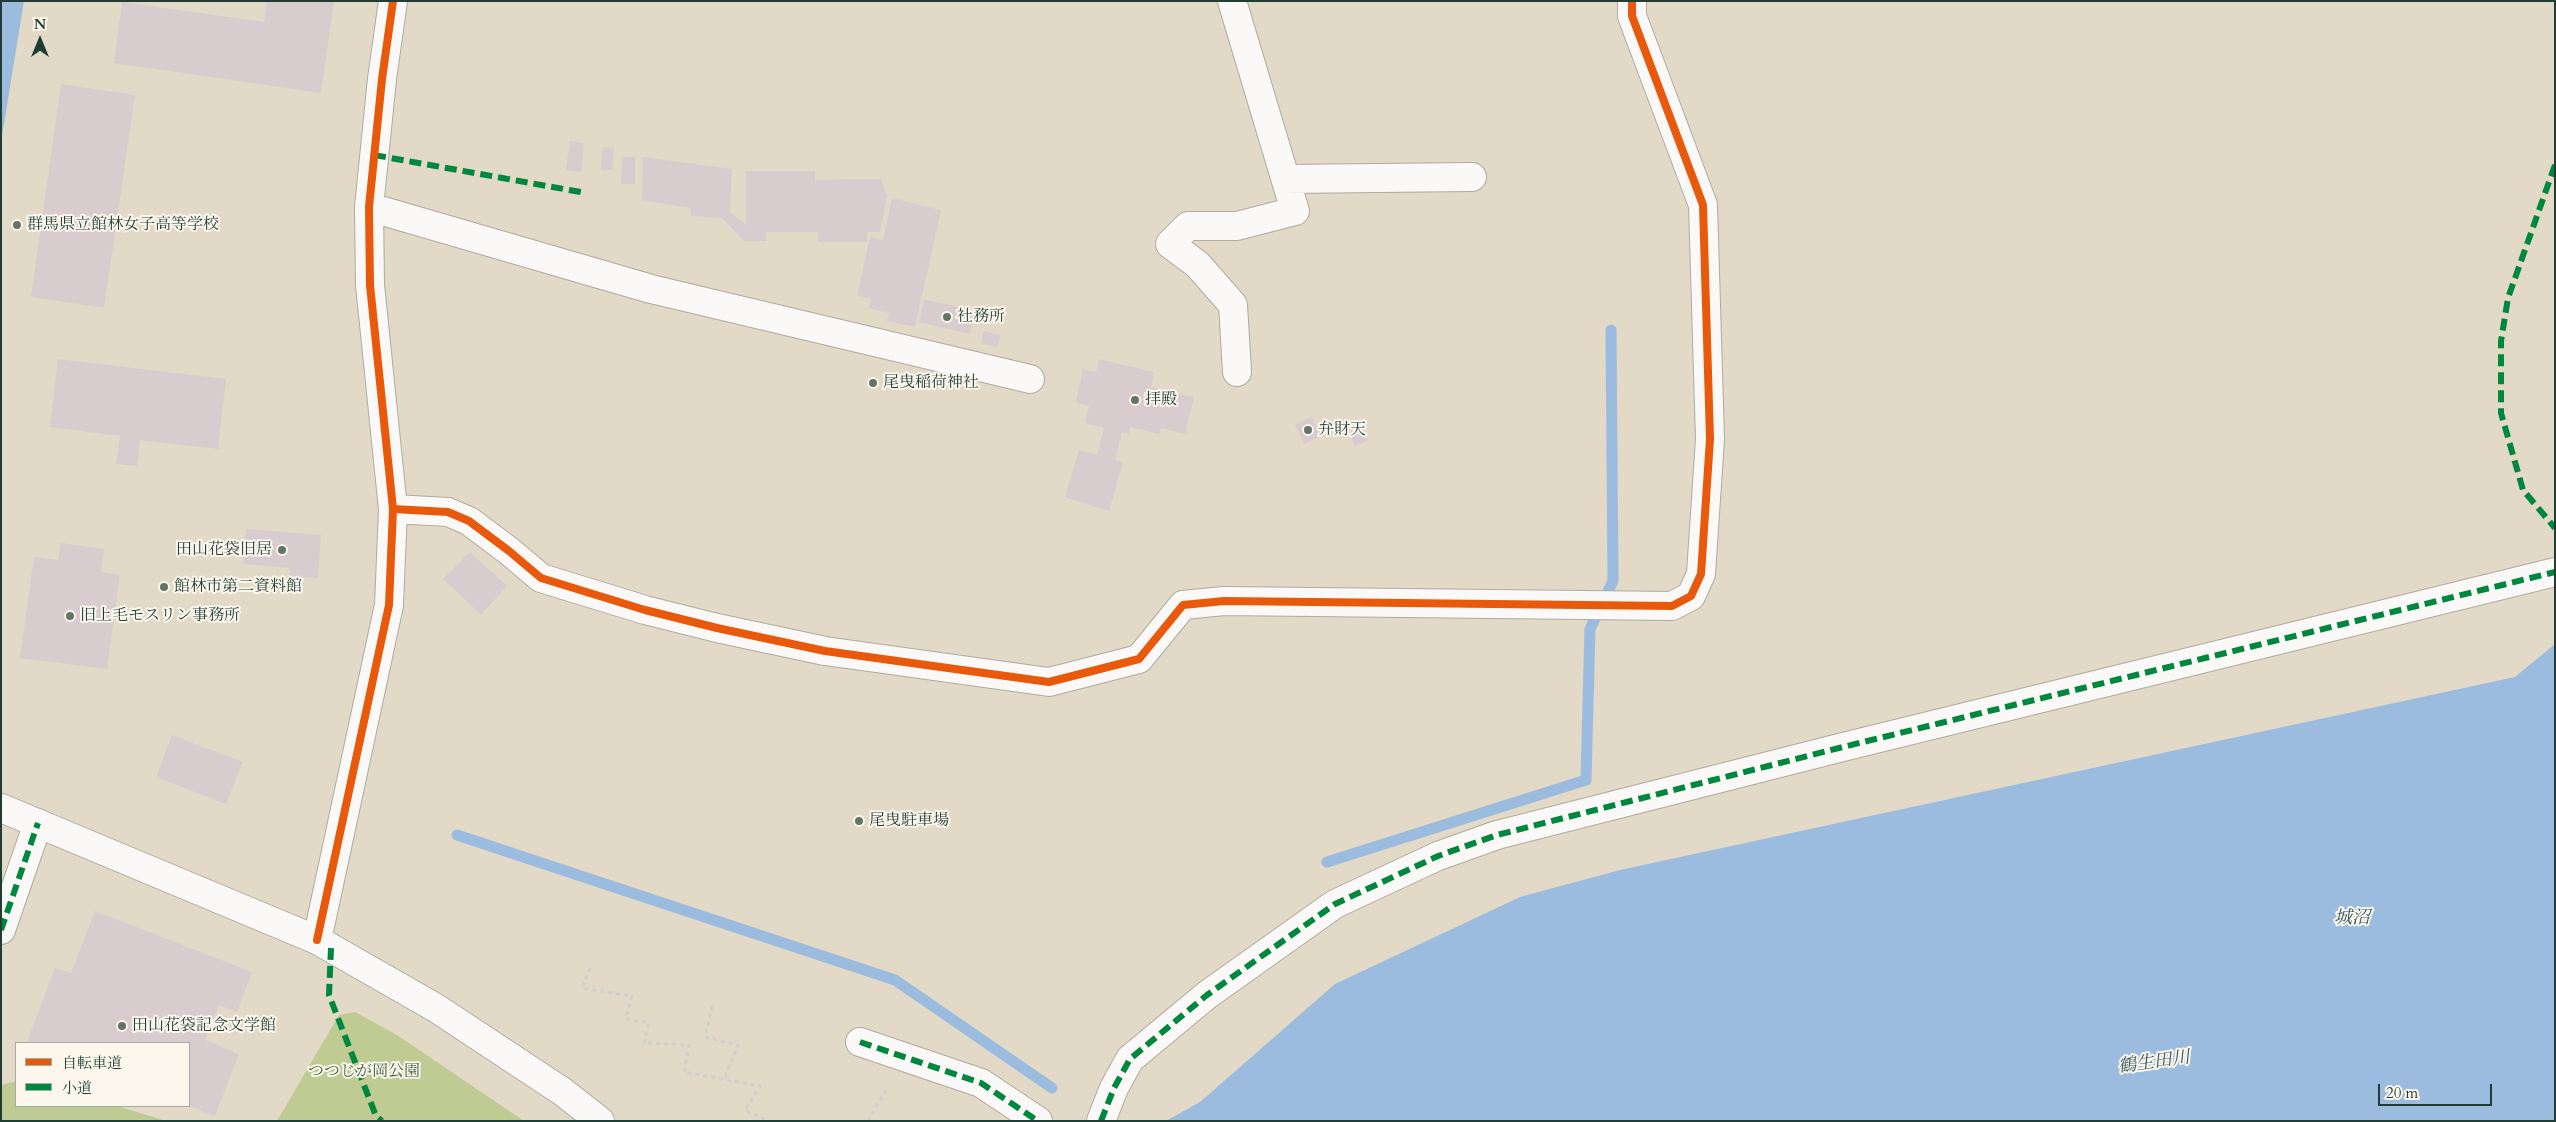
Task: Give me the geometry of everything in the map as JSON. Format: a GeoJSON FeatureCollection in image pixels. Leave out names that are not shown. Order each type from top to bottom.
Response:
{"type":"FeatureCollection","features":[{"type":"Feature","properties":{"kind":"street"},"geometry":{"type":"LineString","coordinates":[[317,940],[389,605],[393,509],[370,286],[369,207],[393,1]]}},
{"type":"Feature","properties":{"kind":"street"},"geometry":{"type":"LineString","coordinates":[[1232,1],[1295,211],[1237,226],[1188,226],[1170,244],[1198,265],[1233,305],[1237,372]]}},
{"type":"Feature","properties":{"kind":"street"},"geometry":{"type":"LineString","coordinates":[[393,509],[448,512],[468,521],[510,551],[541,578],[645,610],[717,628],[825,651],[1049,682],[1139,659],[1183,605],[1224,601],[1672,606],[1691,596],[1700,574],[1701,564],[1710,439],[1702,205],[1632,16],[1632,1]]}},
{"type":"Feature","properties":{"kind":"street"},"geometry":{"type":"LineString","coordinates":[[1286,179],[1472,177]]}},
{"type":"Feature","properties":{"kind":"street"},"geometry":{"type":"LineString","coordinates":[[369,207],[651,289],[1030,379]]}},
{"type":"Feature","properties":{"kind":"street"},"geometry":{"type":"LineString","coordinates":[[1101,1121],[1114,1088],[1130,1059],[1207,995],[1335,904],[1438,856],[1497,835],[1843,747],[2555,572]]}},
{"type":"Feature","properties":{"kind":"street"},"geometry":{"type":"LineString","coordinates":[[1,808],[317,940],[436,1008],[563,1092],[600,1121]]}},
{"type":"Feature","properties":{"kind":"street"},"geometry":{"type":"LineString","coordinates":[[1,930],[38,823]]}},
{"type":"Feature","properties":{"kind":"street"},"geometry":{"type":"LineString","coordinates":[[860,1042],[981,1083],[1038,1121]]}},
{"type":"Feature","properties":{"kind":"path"},"geometry":{"type":"LineString","coordinates":[[590,968],[582,988],[632,996],[626,1019],[649,1022],[644,1043],[689,1045],[684,1072],[760,1086],[744,1110],[768,1121]]}},
{"type":"Feature","properties":{"kind":"path"},"geometry":{"type":"LineString","coordinates":[[712,1006],[705,1037],[738,1045],[724,1079]]}},
{"type":"Feature","properties":{"kind":"green space","name":"つつじが岡公園"},"geometry":{"type":"Polygon","coordinates":[[[355,1012],[397,1035],[524,1121],[277,1121],[339,1015],[355,1012]]]}},
{"type":"Feature","properties":{"kind":"green space"},"geometry":{"type":"Polygon","coordinates":[[[15,1081],[15,1107],[120,1107],[166,1121],[1,1121],[1,1085],[15,1081]]]}},
{"type":"Feature","properties":{"kind":"water"},"geometry":{"type":"Polygon","coordinates":[[[1,1],[24,1],[2,136],[1,136],[1,1]]]}},
{"type":"Feature","properties":{"kind":"water","name":"城沼"},"geometry":{"type":"Polygon","coordinates":[[[2555,644],[2555,1121],[1166,1121],[1200,1102],[1335,984],[1520,897],[1620,870],[2515,677],[2555,644]]]}},
{"type":"Feature","properties":{"kind":"building"},"geometry":{"type":"Polygon","coordinates":[[[267,1],[334,1],[321,93],[114,63],[122,2],[264,22],[267,1]]]}},
{"type":"Feature","properties":{"kind":"building"},"geometry":{"type":"Polygon","coordinates":[[[61,84],[135,95],[104,308],[31,297],[61,84]]]}},
{"type":"Feature","properties":{"kind":"building"},"geometry":{"type":"Polygon","coordinates":[[[570,141],[584,143],[581,172],[566,170],[570,141]]]}},
{"type":"Feature","properties":{"kind":"building"},"geometry":{"type":"Polygon","coordinates":[[[602,147],[614,148],[612,170],[601,170],[602,147]]]}},
{"type":"Feature","properties":{"kind":"building"},"geometry":{"type":"Polygon","coordinates":[[[622,157],[635,157],[635,184],[621,184],[622,157]]]}},
{"type":"Feature","properties":{"kind":"building"},"geometry":{"type":"Polygon","coordinates":[[[643,157],[732,169],[730,212],[746,225],[746,171],[815,171],[815,180],[881,179],[887,196],[880,232],[867,232],[867,242],[818,242],[818,232],[766,232],[766,241],[744,241],[722,218],[691,216],[690,208],[642,200],[643,157]]]}},
{"type":"Feature","properties":{"kind":"building"},"geometry":{"type":"Polygon","coordinates":[[[892,198],[941,210],[915,327],[887,321],[889,313],[869,308],[871,299],[857,296],[870,237],[883,240],[892,198]]]}},
{"type":"Feature","properties":{"kind":"building","name":"社務所"},"geometry":{"type":"Polygon","coordinates":[[[924,299],[975,311],[970,334],[919,322],[924,299]]]}},
{"type":"Feature","properties":{"kind":"building"},"geometry":{"type":"Polygon","coordinates":[[[984,331],[1001,335],[997,347],[981,343],[984,331]]]}},
{"type":"Feature","properties":{"kind":"building"},"geometry":{"type":"Polygon","coordinates":[[[58,359],[226,379],[218,449],[140,440],[137,466],[116,464],[120,436],[50,427],[58,359]]]}},
{"type":"Feature","properties":{"kind":"building","name":"拝殿"},"geometry":{"type":"Polygon","coordinates":[[[1099,359],[1154,372],[1151,387],[1194,397],[1185,434],[1161,428],[1159,434],[1130,427],[1129,434],[1122,432],[1115,460],[1123,462],[1109,511],[1065,497],[1079,450],[1097,455],[1104,428],[1085,423],[1089,406],[1076,402],[1083,369],[1096,372],[1099,359]]]}},
{"type":"Feature","properties":{"kind":"building","name":"弁財天"},"geometry":{"type":"Polygon","coordinates":[[[1312,417],[1321,436],[1304,444],[1295,425],[1312,417]]]}},
{"type":"Feature","properties":{"kind":"building"},"geometry":{"type":"Polygon","coordinates":[[[1362,427],[1368,440],[1355,447],[1349,433],[1362,427]]]}},
{"type":"Feature","properties":{"kind":"building","name":"田山花袋旧居"},"geometry":{"type":"Polygon","coordinates":[[[246,529],[321,535],[318,578],[289,576],[290,568],[243,564],[246,529]]]}},
{"type":"Feature","properties":{"kind":"building","name":"旧上毛モスリン事務所"},"geometry":{"type":"Polygon","coordinates":[[[61,543],[104,549],[101,572],[120,575],[107,669],[20,658],[34,557],[58,560],[61,543]]]}},
{"type":"Feature","properties":{"kind":"building"},"geometry":{"type":"Polygon","coordinates":[[[470,552],[507,586],[481,615],[443,579],[470,552]]]}},
{"type":"Feature","properties":{"kind":"building"},"geometry":{"type":"Polygon","coordinates":[[[172,735],[243,762],[226,804],[156,777],[172,735]]]}},
{"type":"Feature","properties":{"kind":"building","name":"田山花袋記念文学館"},"geometry":{"type":"Polygon","coordinates":[[[95,911],[252,972],[237,1012],[219,1005],[205,1040],[239,1054],[215,1116],[190,1106],[190,1042],[27,1042],[55,968],[71,973],[95,911]]]}},
{"type":"Feature","properties":{"kind":"waterway"},"geometry":{"type":"LineString","coordinates":[[1327,862],[1586,780],[1590,629],[1613,581],[1611,330]]}},
{"type":"Feature","properties":{"kind":"waterway"},"geometry":{"type":"LineString","coordinates":[[457,835],[895,980],[1052,1088]]}},
{"type":"Feature","properties":{"kind":"marked path"},"geometry":{"type":"LineString","coordinates":[[374,155],[586,193]]}},
{"type":"Feature","properties":{"kind":"marked path"},"geometry":{"type":"LineString","coordinates":[[2555,165],[2508,298],[2501,341],[2501,413],[2523,490],[2555,528]]}},
{"type":"Feature","properties":{"kind":"marked path"},"geometry":{"type":"LineString","coordinates":[[1101,1121],[1114,1088],[1130,1059],[1207,995],[1335,904],[1438,856],[1497,835],[1843,747],[2555,572]]}},
{"type":"Feature","properties":{"kind":"marked path"},"geometry":{"type":"LineString","coordinates":[[1,930],[38,823]]}},
{"type":"Feature","properties":{"kind":"marked path"},"geometry":{"type":"LineString","coordinates":[[331,948],[329,995],[376,1116],[382,1121]]}},
{"type":"Feature","properties":{"kind":"marked path"},"geometry":{"type":"LineString","coordinates":[[860,1042],[981,1083],[1038,1121]]}},
{"type":"Feature","properties":{"kind":"cycle path"},"geometry":{"type":"LineString","coordinates":[[317,940],[389,605],[393,509],[370,285],[369,207],[382,79],[393,1]]}},
{"type":"Feature","properties":{"kind":"cycle path"},"geometry":{"type":"LineString","coordinates":[[393,509],[448,512],[469,521],[541,578],[645,610],[717,628],[825,651],[1049,682],[1139,659],[1183,605],[1224,601],[1672,606],[1691,596],[1701,574],[1710,439],[1703,205],[1632,16],[1632,1]]}},
{"type":"Feature","properties":{"kind":"place","name":"群馬県立館林女子高等学校"},"geometry":{"type":"Point","coordinates":[17,225]}},
{"type":"Feature","properties":{"kind":"place","name":"社務所"},"geometry":{"type":"Point","coordinates":[947,317]}},
{"type":"Feature","properties":{"kind":"place","name":"尾曳稲荷神社"},"geometry":{"type":"Point","coordinates":[873,383]}},
{"type":"Feature","properties":{"kind":"place","name":"拝殿"},"geometry":{"type":"Point","coordinates":[1135,400]}},
{"type":"Feature","properties":{"kind":"place","name":"弁財天"},"geometry":{"type":"Point","coordinates":[1308,430]}},
{"type":"Feature","properties":{"kind":"place","name":"田山花袋旧居"},"geometry":{"type":"Point","coordinates":[282,550]}},
{"type":"Feature","properties":{"kind":"place","name":"館林市第二資料館"},"geometry":{"type":"Point","coordinates":[164,587]}},
{"type":"Feature","properties":{"kind":"place","name":"旧上毛モスリン事務所"},"geometry":{"type":"Point","coordinates":[70,616]}},
{"type":"Feature","properties":{"kind":"place","name":"尾曳駐車場"},"geometry":{"type":"Point","coordinates":[859,821]}},
{"type":"Feature","properties":{"kind":"place","name":"田山花袋記念文学館"},"geometry":{"type":"Point","coordinates":[122,1026]}},
{"type":"Feature","properties":{"kind":"water label","name":"鶴生田川"},"geometry":{"type":"Point","coordinates":[2154,1063]}}]}
